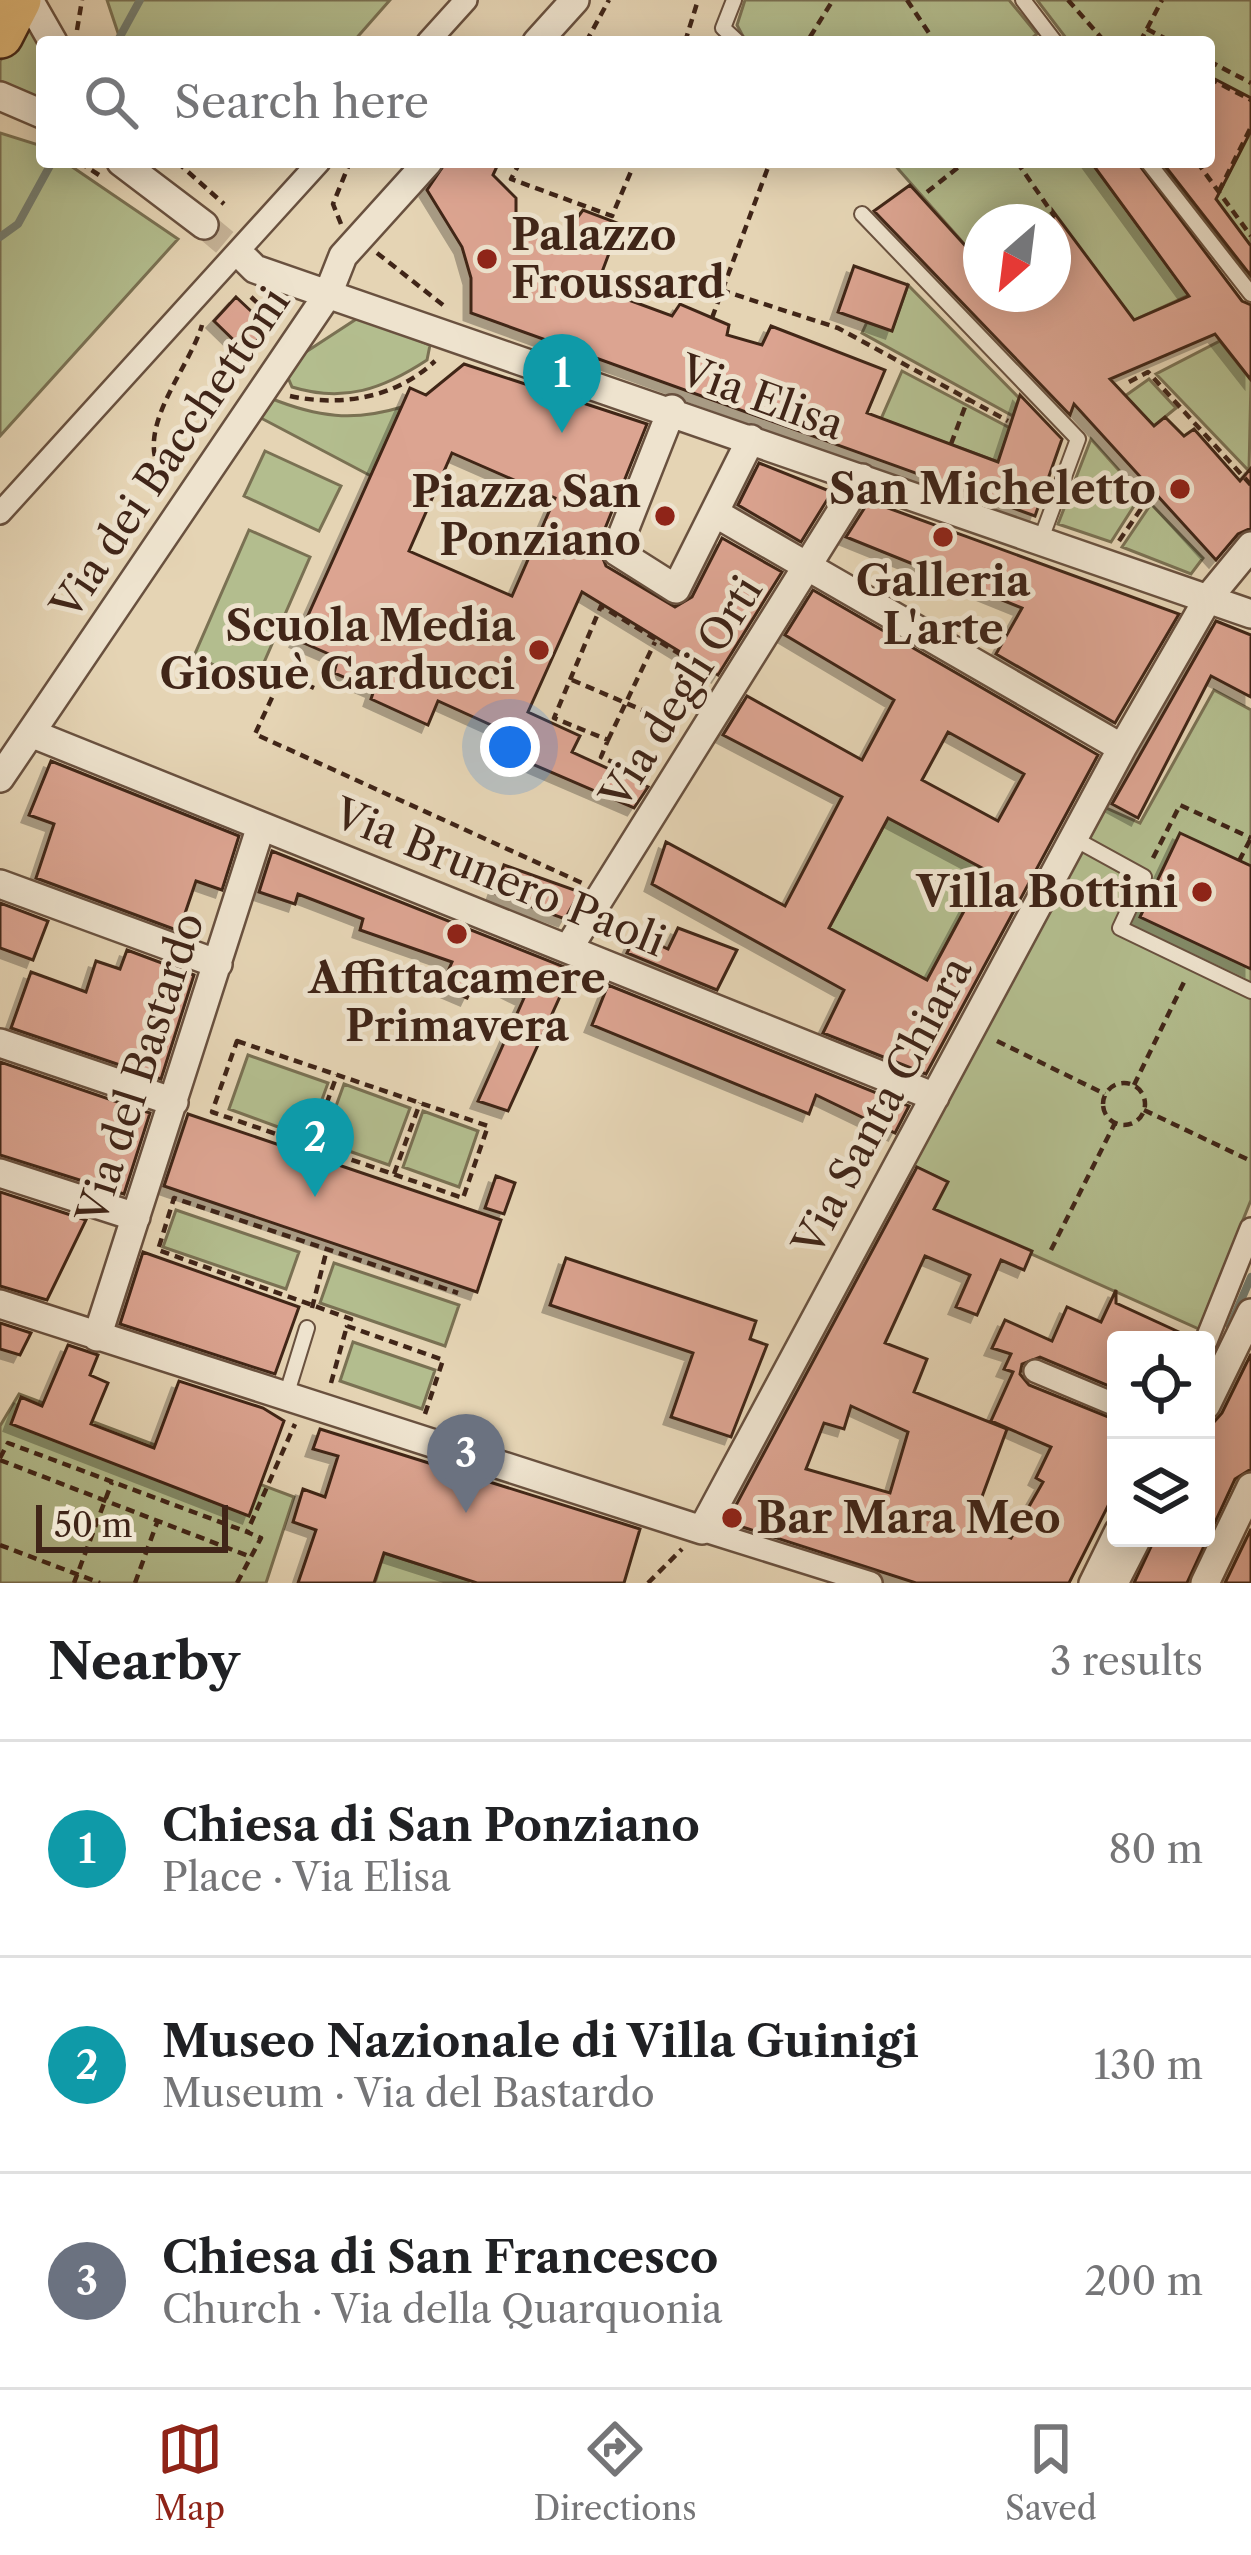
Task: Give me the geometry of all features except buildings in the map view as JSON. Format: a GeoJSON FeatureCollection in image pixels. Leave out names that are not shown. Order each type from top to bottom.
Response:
{"type":"FeatureCollection","features":[{"type":"Feature","properties":{"kind":"main road"},"geometry":{"type":"LineString","coordinates":[[0,35],[19,0]]}},
{"type":"Feature","properties":{"kind":"street"},"geometry":{"type":"LineString","coordinates":[[29,0],[50,36]]}},
{"type":"Feature","properties":{"kind":"street"},"geometry":{"type":"LineString","coordinates":[[433,36],[466,0]]}},
{"type":"Feature","properties":{"kind":"street"},"geometry":{"type":"LineString","coordinates":[[542,36],[575,0]]}},
{"type":"Feature","properties":{"kind":"street"},"geometry":{"type":"LineString","coordinates":[[0,96],[36,111]]}},
{"type":"Feature","properties":{"kind":"street"},"geometry":{"type":"LineString","coordinates":[[130,168],[162,190],[214,214]]}},
{"type":"Feature","properties":{"kind":"street"},"geometry":{"type":"LineString","coordinates":[[146,168],[162,190]]}},
{"type":"Feature","properties":{"kind":"street"},"geometry":{"type":"LineString","coordinates":[[0,513],[314,168]]}},
{"type":"Feature","properties":{"kind":"street","name":"Via dei Bacchettoni"},"geometry":{"type":"LineString","coordinates":[[0,778],[328,294],[343,256],[423,168]]}},
{"type":"Feature","properties":{"kind":"street","name":"Via Elisa"},"geometry":{"type":"LineString","coordinates":[[246,260],[255,269],[328,294],[457,326],[751,439],[1251,614]]}},
{"type":"Feature","properties":{"kind":"street"},"geometry":{"type":"LineString","coordinates":[[672,409],[616,551],[676,589],[751,439]]}},
{"type":"Feature","properties":{"kind":"street","name":"Via degli Orti"},"geometry":{"type":"LineString","coordinates":[[568,949],[862,478]]}},
{"type":"Feature","properties":{"kind":"street"},"geometry":{"type":"LineString","coordinates":[[715,514],[1122,748]]}},
{"type":"Feature","properties":{"kind":"street","name":"Via Santa Chiara"},"geometry":{"type":"LineString","coordinates":[[702,1530],[1122,748],[1209,597],[1251,546]]}},
{"type":"Feature","properties":{"kind":"street","name":"Via Brunero Paoli"},"geometry":{"type":"LineString","coordinates":[[33,734],[935,1097]]}},
{"type":"Feature","properties":{"kind":"street","name":"Via del Bastardo"},"geometry":{"type":"LineString","coordinates":[[97,1337],[261,826]]}},
{"type":"Feature","properties":{"kind":"street"},"geometry":{"type":"LineString","coordinates":[[0,884],[218,964]]}},
{"type":"Feature","properties":{"kind":"street"},"geometry":{"type":"LineString","coordinates":[[0,1043],[174,1102]]}},
{"type":"Feature","properties":{"kind":"street"},"geometry":{"type":"LineString","coordinates":[[0,1174],[136,1217]]}},
{"type":"Feature","properties":{"kind":"street"},"geometry":{"type":"LineString","coordinates":[[1210,1331],[1251,1229]]}},
{"type":"Feature","properties":{"kind":"street"},"geometry":{"type":"LineString","coordinates":[[0,1304],[871,1583]]}},
{"type":"Feature","properties":{"kind":"street"},"geometry":{"type":"LineString","coordinates":[[1215,1387],[1251,1313]]}},
{"type":"Feature","properties":{"kind":"street"},"geometry":{"type":"LineString","coordinates":[[1034,1371],[1107,1401]]}},
{"type":"Feature","properties":{"kind":"street"},"geometry":{"type":"LineString","coordinates":[[1204,1583],[1251,1487]]}},
{"type":"Feature","properties":{"kind":"street"},"geometry":{"type":"LineString","coordinates":[[1090,1583],[1108,1547]]}},
{"type":"Feature","properties":{"kind":"street"},"geometry":{"type":"LineString","coordinates":[[1114,1583],[1132,1547]]}},
{"type":"Feature","properties":{"kind":"lane"},"geometry":{"type":"LineString","coordinates":[[732,36],[723,28],[734,0]]}},
{"type":"Feature","properties":{"kind":"lane"},"geometry":{"type":"LineString","coordinates":[[1023,0],[1050,36]]}},
{"type":"Feature","properties":{"kind":"lane"},"geometry":{"type":"LineString","coordinates":[[1153,168],[1251,294]]}},
{"type":"Feature","properties":{"kind":"lane"},"geometry":{"type":"LineString","coordinates":[[862,214],[1078,439],[1041,539]]}},
{"type":"Feature","properties":{"kind":"lane"},"geometry":{"type":"LineString","coordinates":[[1073,838],[1144,877],[1120,928],[1251,991]]}},
{"type":"Feature","properties":{"kind":"lane"},"geometry":{"type":"LineString","coordinates":[[295,1399],[307,1328]]}},
{"type":"Feature","properties":{"kind":"path"},"geometry":{"type":"LineString","coordinates":[[78,36],[82,0]]}},
{"type":"Feature","properties":{"kind":"path"},"geometry":{"type":"LineString","coordinates":[[589,36],[609,0]]}},
{"type":"Feature","properties":{"kind":"path"},"geometry":{"type":"LineString","coordinates":[[687,36],[698,0]]}},
{"type":"Feature","properties":{"kind":"path"},"geometry":{"type":"LineString","coordinates":[[811,36],[833,0]]}},
{"type":"Feature","properties":{"kind":"path"},"geometry":{"type":"LineString","coordinates":[[907,0],[931,36]]}},
{"type":"Feature","properties":{"kind":"path"},"geometry":{"type":"LineString","coordinates":[[1068,0],[1100,36]]}},
{"type":"Feature","properties":{"kind":"path"},"geometry":{"type":"LineString","coordinates":[[1144,36],[1162,0]]}},
{"type":"Feature","properties":{"kind":"path"},"geometry":{"type":"LineString","coordinates":[[1147,29],[1160,36]]}},
{"type":"Feature","properties":{"kind":"path"},"geometry":{"type":"LineString","coordinates":[[1215,64],[1251,83]]}},
{"type":"Feature","properties":{"kind":"path"},"geometry":{"type":"LineString","coordinates":[[1215,80],[1251,100]]}},
{"type":"Feature","properties":{"kind":"path"},"geometry":{"type":"LineString","coordinates":[[1219,191],[1251,128]]}},
{"type":"Feature","properties":{"kind":"path"},"geometry":{"type":"LineString","coordinates":[[181,168],[214,214]]}},
{"type":"Feature","properties":{"kind":"path"},"geometry":{"type":"LineString","coordinates":[[262,390],[319,402],[379,395],[419,377],[457,326],[383,256],[356,242],[333,204],[348,168]]}},
{"type":"Feature","properties":{"kind":"path"},"geometry":{"type":"LineString","coordinates":[[517,168],[511,179],[613,216],[633,168]]}},
{"type":"Feature","properties":{"kind":"path"},"geometry":{"type":"LineString","coordinates":[[712,317],[768,168]]}},
{"type":"Feature","properties":{"kind":"path"},"geometry":{"type":"LineString","coordinates":[[927,192],[957,168]]}},
{"type":"Feature","properties":{"kind":"path"},"geometry":{"type":"LineString","coordinates":[[1021,168],[1045,204]]}},
{"type":"Feature","properties":{"kind":"path"},"geometry":{"type":"LineString","coordinates":[[1202,168],[1251,236]]}},
{"type":"Feature","properties":{"kind":"path"},"geometry":{"type":"LineString","coordinates":[[721,290],[838,328],[1008,421]]}},
{"type":"Feature","properties":{"kind":"path"},"geometry":{"type":"LineString","coordinates":[[247,292],[295,339]]}},
{"type":"Feature","properties":{"kind":"path"},"geometry":{"type":"LineString","coordinates":[[188,501],[156,469],[152,436],[203,326],[189,305]]}},
{"type":"Feature","properties":{"kind":"path"},"geometry":{"type":"LineString","coordinates":[[1129,382],[1148,371],[1251,485]]}},
{"type":"Feature","properties":{"kind":"path"},"geometry":{"type":"LineString","coordinates":[[950,444],[969,399]]}},
{"type":"Feature","properties":{"kind":"path"},"geometry":{"type":"LineString","coordinates":[[1106,561],[1147,500]]}},
{"type":"Feature","properties":{"kind":"path"},"geometry":{"type":"LineString","coordinates":[[608,740],[554,718],[601,607],[698,665]]}},
{"type":"Feature","properties":{"kind":"path"},"geometry":{"type":"LineString","coordinates":[[644,776],[602,757],[656,640]]}},
{"type":"Feature","properties":{"kind":"path"},"geometry":{"type":"LineString","coordinates":[[314,688],[283,674],[254,734],[604,893]]}},
{"type":"Feature","properties":{"kind":"path"},"geometry":{"type":"LineString","coordinates":[[572,680],[662,718]]}},
{"type":"Feature","properties":{"kind":"path"},"geometry":{"type":"LineString","coordinates":[[670,734],[658,728],[662,718],[668,709],[682,714]]}},
{"type":"Feature","properties":{"kind":"path"},"geometry":{"type":"LineString","coordinates":[[1144,877],[1180,805],[1251,838],[1239,861]]}},
{"type":"Feature","properties":{"kind":"path"},"geometry":{"type":"LineString","coordinates":[[1134,1085],[1193,964]]}},
{"type":"Feature","properties":{"kind":"path"},"geometry":{"type":"LineString","coordinates":[[986,1036],[1105,1094]]}},
{"type":"Feature","properties":{"kind":"path"},"geometry":{"type":"LineString","coordinates":[[236,1040],[337,1075],[488,1126],[463,1198],[212,1112],[236,1040]]}},
{"type":"Feature","properties":{"kind":"path"},"geometry":{"type":"LineString","coordinates":[[311,1146],[337,1075]]}},
{"type":"Feature","properties":{"kind":"path"},"geometry":{"type":"LineString","coordinates":[[1118,1083],[1134,1085],[1144,1097],[1144,1110],[1132,1124],[1115,1124],[1104,1112],[1105,1094],[1118,1083]]}},
{"type":"Feature","properties":{"kind":"path"},"geometry":{"type":"LineString","coordinates":[[394,1174],[420,1103]]}},
{"type":"Feature","properties":{"kind":"path"},"geometry":{"type":"LineString","coordinates":[[1144,1110],[1251,1161]]}},
{"type":"Feature","properties":{"kind":"path"},"geometry":{"type":"LineString","coordinates":[[1051,1250],[1115,1124]]}},
{"type":"Feature","properties":{"kind":"path"},"geometry":{"type":"LineString","coordinates":[[349,1389],[330,1383],[351,1319],[158,1250],[174,1198],[458,1293]]}},
{"type":"Feature","properties":{"kind":"path"},"geometry":{"type":"LineString","coordinates":[[307,1328],[327,1250]]}},
{"type":"Feature","properties":{"kind":"path"},"geometry":{"type":"LineString","coordinates":[[347,1326],[443,1360],[425,1416],[406,1409]]}},
{"type":"Feature","properties":{"kind":"path"},"geometry":{"type":"LineString","coordinates":[[247,1532],[295,1399]]}},
{"type":"Feature","properties":{"kind":"path"},"geometry":{"type":"LineString","coordinates":[[237,1583],[251,1557],[261,1538],[8,1442],[0,1459],[251,1557]]}},
{"type":"Feature","properties":{"kind":"path"},"geometry":{"type":"LineString","coordinates":[[74,1583],[113,1481]]}},
{"type":"Feature","properties":{"kind":"path"},"geometry":{"type":"LineString","coordinates":[[135,1583],[158,1520]]}},
{"type":"Feature","properties":{"kind":"path"},"geometry":{"type":"LineString","coordinates":[[648,1583],[702,1530]]}},
{"type":"Feature","properties":{"kind":"path"},"geometry":{"type":"LineString","coordinates":[[0,1545],[100,1583]]}},
{"type":"Feature","properties":{"kind":"green space"},"geometry":{"type":"Polygon","coordinates":[[[107,0],[390,0],[358,36],[119,36],[107,0]]]}},
{"type":"Feature","properties":{"kind":"green space"},"geometry":{"type":"Polygon","coordinates":[[[745,0],[1009,0],[1037,34],[743,36],[737,25],[745,0]]]}},
{"type":"Feature","properties":{"kind":"green space"},"geometry":{"type":"Polygon","coordinates":[[[1037,0],[1251,0],[1251,280],[1166,168],[1215,168],[1215,36],[1064,36],[1037,0]]]}},
{"type":"Feature","properties":{"kind":"green space"},"geometry":{"type":"Polygon","coordinates":[[[29,21],[38,36],[36,96],[0,81],[0,61],[29,21]]]}},
{"type":"Feature","properties":{"kind":"green space"},"geometry":{"type":"Polygon","coordinates":[[[0,133],[36,144],[36,168],[74,168],[178,239],[0,436],[0,133]]]}},
{"type":"Feature","properties":{"kind":"green space"},"geometry":{"type":"Polygon","coordinates":[[[897,168],[1095,168],[1189,295],[1134,320],[1071,244],[1071,204],[963,204],[963,243],[897,168]]]}},
{"type":"Feature","properties":{"kind":"green space"},"geometry":{"type":"Polygon","coordinates":[[[908,285],[1019,398],[1013,416],[862,333],[867,322],[892,330],[908,285]]]}},
{"type":"Feature","properties":{"kind":"green space"},"geometry":{"type":"Polygon","coordinates":[[[361,316],[430,345],[427,360],[395,379],[362,390],[329,394],[292,387],[286,373],[289,363],[361,316]]]}},
{"type":"Feature","properties":{"kind":"green space"},"geometry":{"type":"Polygon","coordinates":[[[1220,341],[1251,380],[1249,471],[1156,374],[1220,341]]]}},
{"type":"Feature","properties":{"kind":"green space"},"geometry":{"type":"Polygon","coordinates":[[[902,371],[1010,428],[998,462],[881,419],[902,371]]]}},
{"type":"Feature","properties":{"kind":"green space"},"geometry":{"type":"Polygon","coordinates":[[[1149,379],[1176,408],[1154,426],[1125,396],[1149,379]]]}},
{"type":"Feature","properties":{"kind":"green space"},"geometry":{"type":"Polygon","coordinates":[[[270,398],[335,415],[367,415],[402,407],[371,476],[259,417],[270,398]]]}},
{"type":"Feature","properties":{"kind":"green space"},"geometry":{"type":"Polygon","coordinates":[[[1091,439],[1141,495],[1111,542],[1058,524],[1091,439]]]}},
{"type":"Feature","properties":{"kind":"green space"},"geometry":{"type":"Polygon","coordinates":[[[265,451],[341,486],[319,531],[244,496],[265,451]]]}},
{"type":"Feature","properties":{"kind":"green space"},"geometry":{"type":"Polygon","coordinates":[[[1151,504],[1203,558],[1191,574],[1122,547],[1151,504]]]}},
{"type":"Feature","properties":{"kind":"green space"},"geometry":{"type":"Polygon","coordinates":[[[249,530],[310,557],[255,683],[194,656],[249,530]]]}},
{"type":"Feature","properties":{"kind":"green space","name":"Villa Bottini"},"geometry":{"type":"Polygon","coordinates":[[[1214,690],[1251,710],[1251,1200],[1199,1329],[933,1210],[947,1182],[908,1163],[1097,804],[1140,823],[1214,690]]]}},
{"type":"Feature","properties":{"kind":"green space"},"geometry":{"type":"Polygon","coordinates":[[[888,818],[986,870],[927,980],[829,928],[888,818]]]}},
{"type":"Feature","properties":{"kind":"green space"},"geometry":{"type":"Polygon","coordinates":[[[248,1055],[328,1083],[308,1138],[229,1109],[248,1055]]]}},
{"type":"Feature","properties":{"kind":"green space"},"geometry":{"type":"Polygon","coordinates":[[[344,1084],[410,1108],[389,1165],[323,1142],[344,1084]]]}},
{"type":"Feature","properties":{"kind":"green space"},"geometry":{"type":"Polygon","coordinates":[[[423,1111],[478,1131],[459,1187],[403,1167],[423,1111]]]}},
{"type":"Feature","properties":{"kind":"green space"},"geometry":{"type":"Polygon","coordinates":[[[176,1210],[299,1252],[286,1289],[163,1247],[176,1210]]]}},
{"type":"Feature","properties":{"kind":"green space"},"geometry":{"type":"Polygon","coordinates":[[[334,1263],[459,1305],[445,1346],[320,1303],[334,1263]]]}},
{"type":"Feature","properties":{"kind":"green space"},"geometry":{"type":"Polygon","coordinates":[[[353,1342],[435,1370],[422,1409],[340,1381],[353,1342]]]}},
{"type":"Feature","properties":{"kind":"green space"},"geometry":{"type":"Polygon","coordinates":[[[19,1394],[294,1497],[266,1583],[0,1583],[0,1426],[19,1394]]]}},
{"type":"Feature","properties":{"kind":"green space"},"geometry":{"type":"Polygon","coordinates":[[[384,1553],[469,1580],[468,1583],[375,1583],[384,1553]]]}},
{"type":"Feature","properties":{"kind":"waterway"},"geometry":{"type":"LineString","coordinates":[[120,36],[140,0]]}},
{"type":"Feature","properties":{"kind":"waterway"},"geometry":{"type":"LineString","coordinates":[[0,237],[18,224],[49,168]]}},
{"type":"Feature","properties":{"kind":"waterway"},"geometry":{"type":"LineString","coordinates":[[1230,1326],[1251,1277]]}},
{"type":"Feature","properties":{"kind":"tunnel"},"geometry":{"type":"LineString","coordinates":[[204,225],[246,260]]}},
{"type":"Feature","properties":{"kind":"place","name":"Palazzo Froussard"},"geometry":{"type":"Point","coordinates":[487,259]}},
{"type":"Feature","properties":{"kind":"place","name":"Chiesa di San Ponziano"},"geometry":{"type":"Point","coordinates":[562,433]}},
{"type":"Feature","properties":{"kind":"place","name":"San Micheletto"},"geometry":{"type":"Point","coordinates":[1180,489]}},
{"type":"Feature","properties":{"kind":"place","name":"Piazza San Ponziano"},"geometry":{"type":"Point","coordinates":[665,516]}},
{"type":"Feature","properties":{"kind":"place","name":"Galleria L'arte"},"geometry":{"type":"Point","coordinates":[943,537]}},
{"type":"Feature","properties":{"kind":"place","name":"Scuola Media Giosuè Carducci"},"geometry":{"type":"Point","coordinates":[539,650]}},
{"type":"Feature","properties":{"kind":"place","name":"Villa Bottini"},"geometry":{"type":"Point","coordinates":[1202,892]}},
{"type":"Feature","properties":{"kind":"place","name":"Affittacamere Primavera"},"geometry":{"type":"Point","coordinates":[457,934]}},
{"type":"Feature","properties":{"kind":"place","name":"Museo Nazionale di Villa Guinigi"},"geometry":{"type":"Point","coordinates":[315,1197]}},
{"type":"Feature","properties":{"kind":"place","name":"Chiesa di San Francesco"},"geometry":{"type":"Point","coordinates":[466,1513]}},
{"type":"Feature","properties":{"kind":"place","name":"Bar Mara Meo"},"geometry":{"type":"Point","coordinates":[732,1518]}}]}
